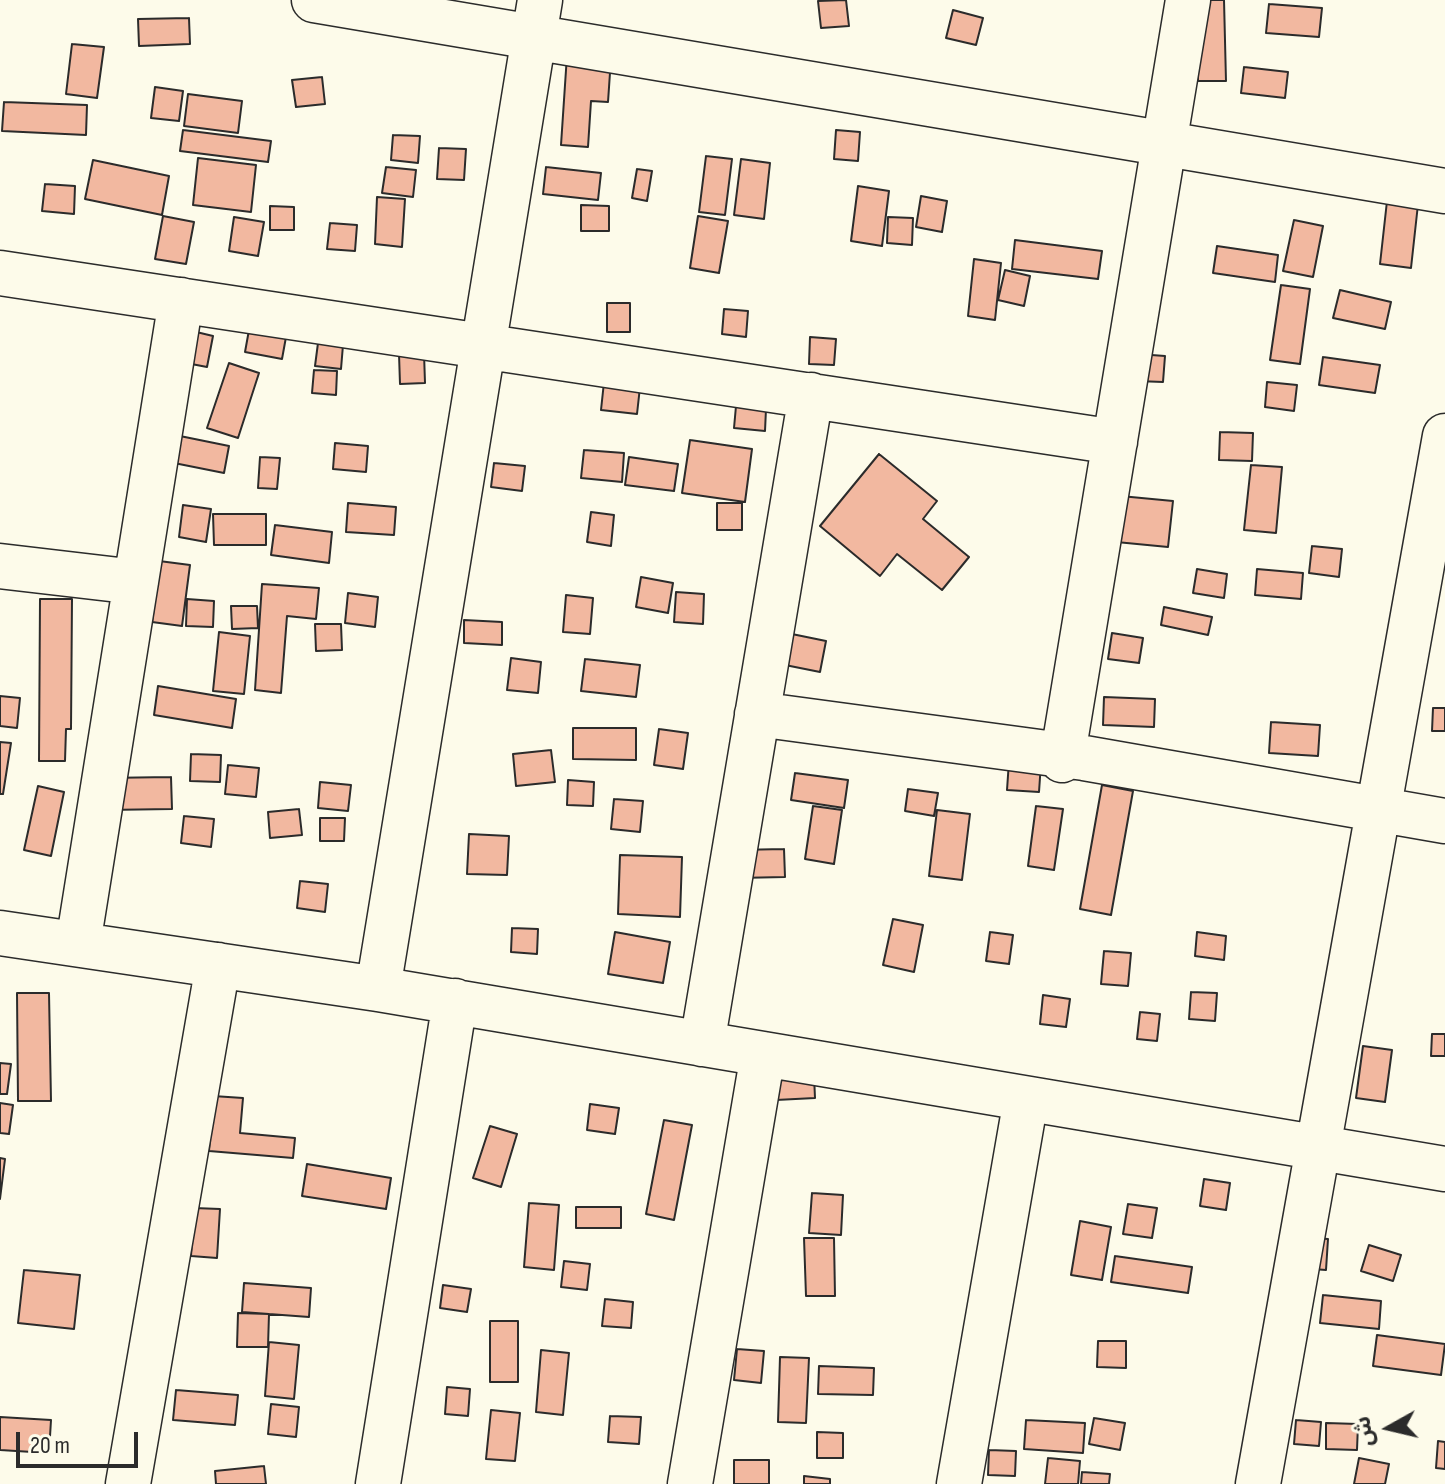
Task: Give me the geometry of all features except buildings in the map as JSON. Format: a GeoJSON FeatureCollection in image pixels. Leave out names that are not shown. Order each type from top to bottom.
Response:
{"type":"FeatureCollection","features":[{"type":"Feature","properties":{"kind":"street"},"geometry":{"type":"LineString","coordinates":[[314,0],[537,19],[1164,144],[1445,191]]}},
{"type":"Feature","properties":{"kind":"street"},"geometry":{"type":"LineString","coordinates":[[1063,758],[1188,0]]}},
{"type":"Feature","properties":{"kind":"street"},"geometry":{"type":"LineString","coordinates":[[378,989],[537,19]]}},
{"type":"Feature","properties":{"kind":"street"},"geometry":{"type":"LineString","coordinates":[[0,273],[1115,442]]}},
{"type":"Feature","properties":{"kind":"street"},"geometry":{"type":"LineString","coordinates":[[78,944],[181,300]]}},
{"type":"Feature","properties":{"kind":"street"},"geometry":{"type":"LineString","coordinates":[[702,1044],[811,395]]}},
{"type":"Feature","properties":{"kind":"street"},"geometry":{"type":"LineString","coordinates":[[1258,1484],[1445,436]]}},
{"type":"Feature","properties":{"kind":"street"},"geometry":{"type":"LineString","coordinates":[[0,566],[136,582]]}},
{"type":"Feature","properties":{"kind":"street"},"geometry":{"type":"LineString","coordinates":[[757,714],[1063,758],[1445,821]]}},
{"type":"Feature","properties":{"kind":"street"},"geometry":{"type":"LineString","coordinates":[[0,933],[455,1001],[1445,1169]]}},
{"type":"Feature","properties":{"kind":"street"},"geometry":{"type":"LineString","coordinates":[[128,1484],[218,965]]}},
{"type":"Feature","properties":{"kind":"street"},"geometry":{"type":"LineString","coordinates":[[378,1484],[455,1001]]}},
{"type":"Feature","properties":{"kind":"street"},"geometry":{"type":"LineString","coordinates":[[690,1484],[763,1054]]}},
{"type":"Feature","properties":{"kind":"street"},"geometry":{"type":"LineString","coordinates":[[959,1484],[1026,1099]]}}]}
